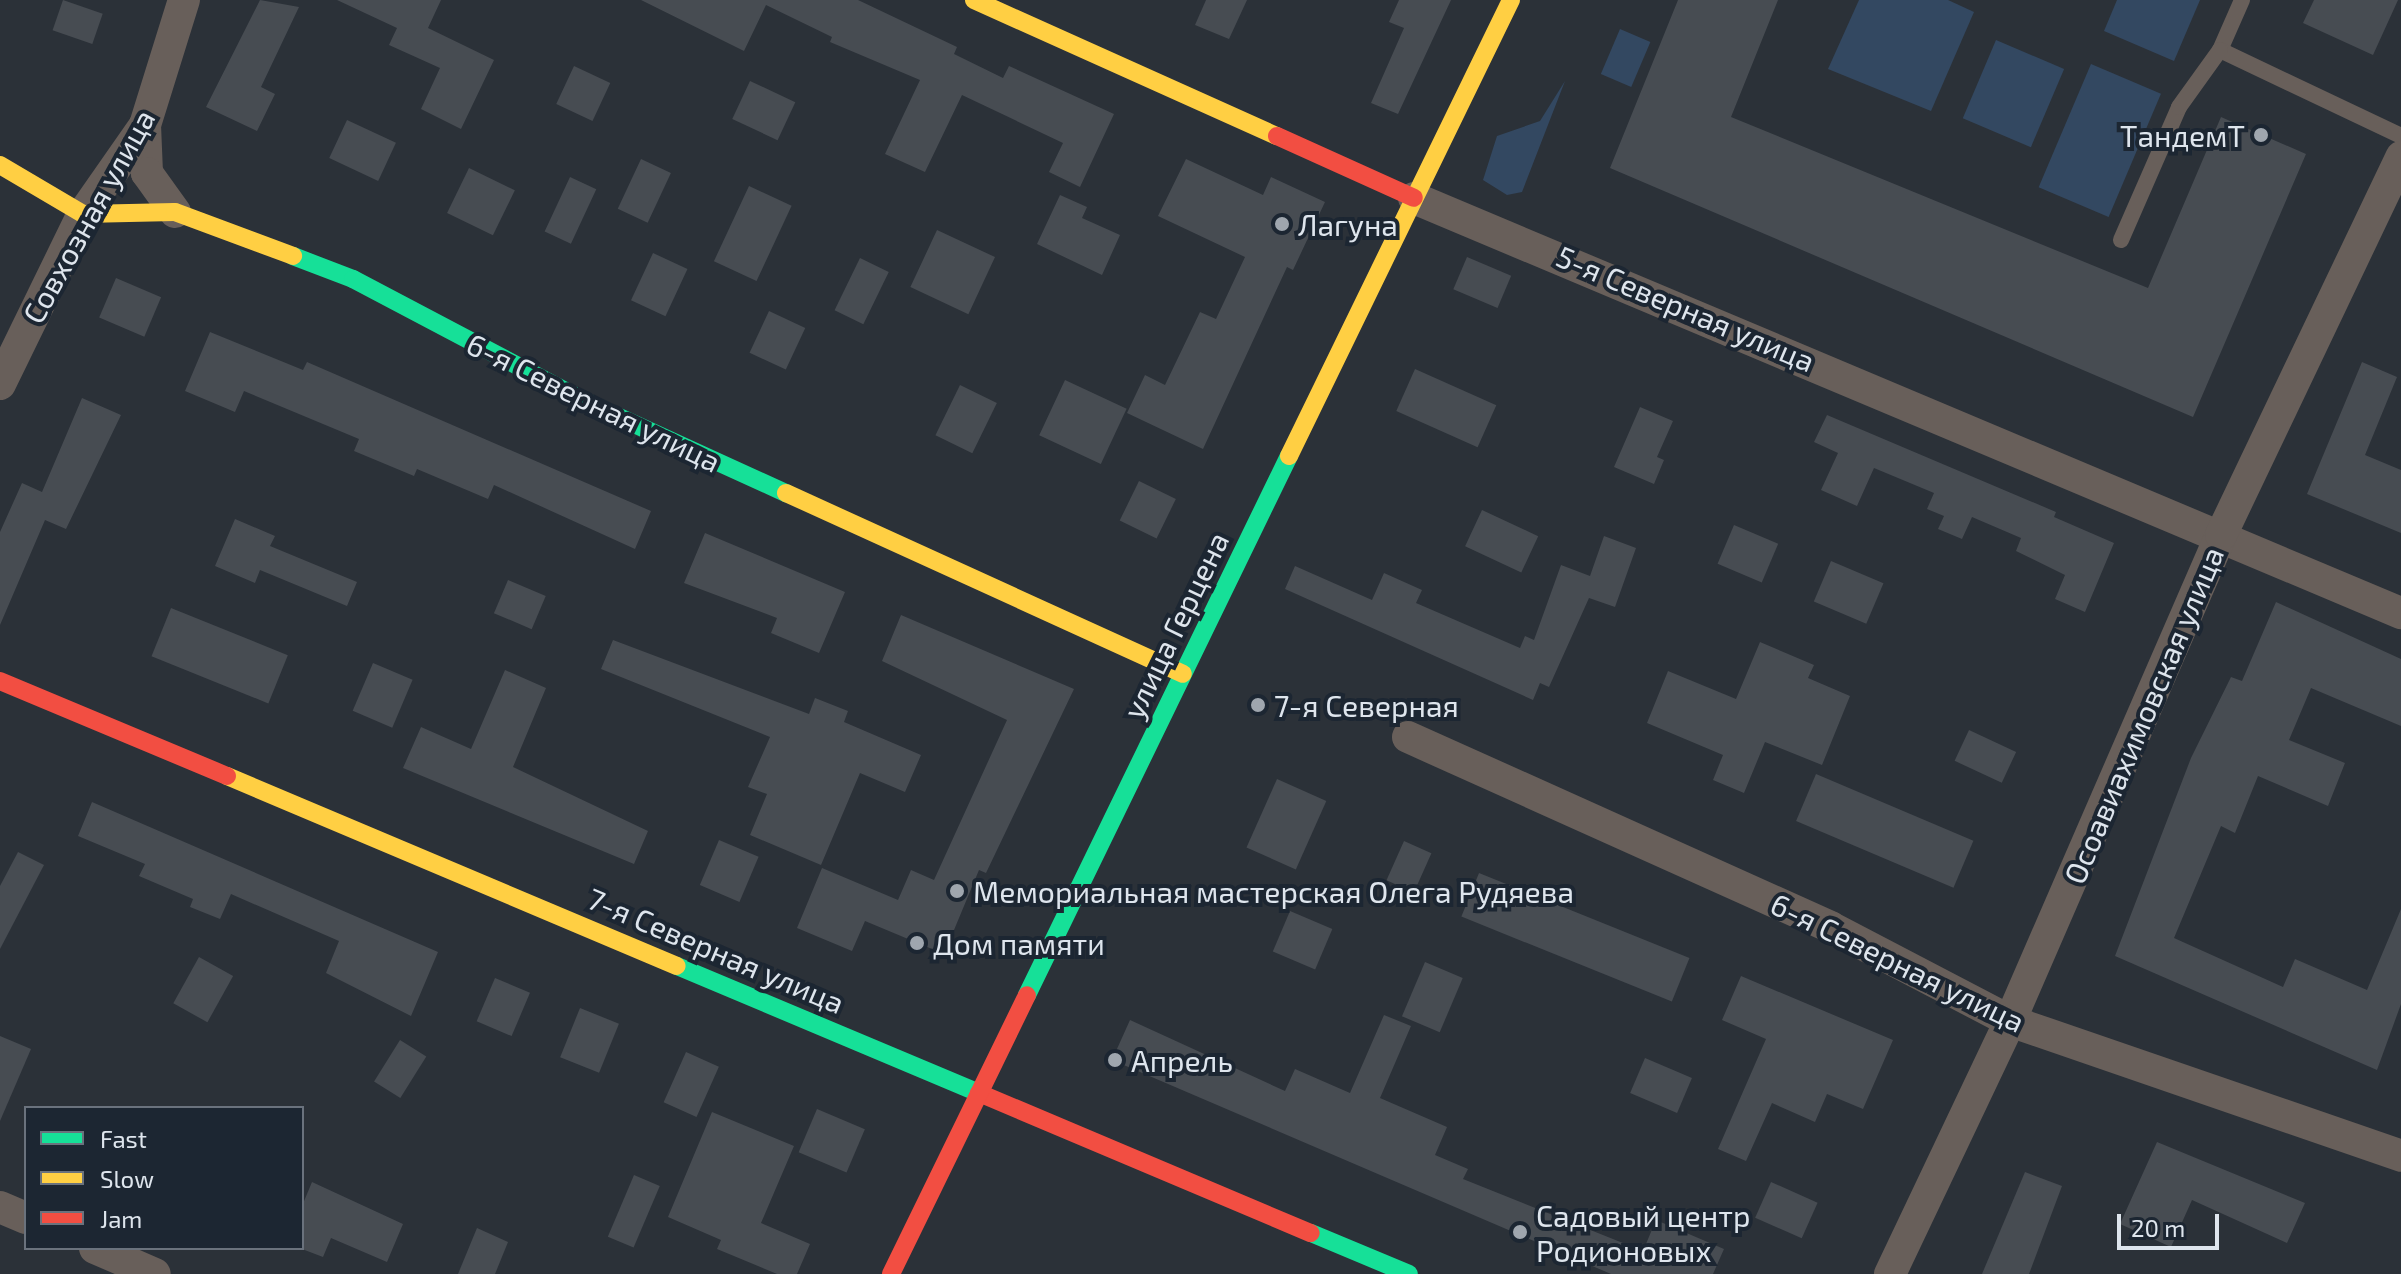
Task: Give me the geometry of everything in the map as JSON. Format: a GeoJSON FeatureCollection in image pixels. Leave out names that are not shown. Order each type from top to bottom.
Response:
{"type":"FeatureCollection","features":[{"type":"Feature","properties":{"kind":"main road","name":"5-я Северная улица"},"geometry":{"type":"LineString","coordinates":[[974,0],[1414,198]]}},
{"type":"Feature","properties":{"kind":"main road","name":"улица Герцена"},"geometry":{"type":"LineString","coordinates":[[891,1274],[1511,0]]}},
{"type":"Feature","properties":{"kind":"main road"},"geometry":{"type":"LineString","coordinates":[[0,165],[83,214]]}},
{"type":"Feature","properties":{"kind":"main road","name":"6-я Северная улица"},"geometry":{"type":"LineString","coordinates":[[83,214],[175,212],[353,279],[586,402],[1183,674]]}},
{"type":"Feature","properties":{"kind":"main road","name":"7-я Северная улица"},"geometry":{"type":"LineString","coordinates":[[0,681],[1409,1274]]}},
{"type":"Feature","properties":{"kind":"street","name":"Совхозная улица"},"geometry":{"type":"LineString","coordinates":[[0,384],[83,214],[145,125],[184,0]]}},
{"type":"Feature","properties":{"kind":"street"},"geometry":{"type":"LineString","coordinates":[[145,125],[147,173],[175,212]]}},
{"type":"Feature","properties":{"kind":"street","name":"Осоавиахимовская улица"},"geometry":{"type":"LineString","coordinates":[[1890,1274],[2010,1021],[2221,535],[2401,157]]}},
{"type":"Feature","properties":{"kind":"street","name":"5-я Северная улица"},"geometry":{"type":"LineString","coordinates":[[1414,198],[2401,613]]}},
{"type":"Feature","properties":{"kind":"street","name":"6-я Северная улица"},"geometry":{"type":"LineString","coordinates":[[1408,737],[1830,927],[2010,1021],[2401,1156]]}},
{"type":"Feature","properties":{"kind":"street"},"geometry":{"type":"LineString","coordinates":[[0,1207],[24,1217]]}},
{"type":"Feature","properties":{"kind":"street"},"geometry":{"type":"LineString","coordinates":[[100,1250],[155,1274]]}},
{"type":"Feature","properties":{"kind":"lane"},"geometry":{"type":"LineString","coordinates":[[2121,240],[2179,107],[2220,50],[2242,0]]}},
{"type":"Feature","properties":{"kind":"lane"},"geometry":{"type":"LineString","coordinates":[[2220,50],[2401,136]]}},
{"type":"Feature","properties":{"kind":"shaded area"},"geometry":{"type":"Polygon","coordinates":[[[1859,0],[1948,0],[1974,12],[1931,111],[1828,69],[1859,0]]]}},
{"type":"Feature","properties":{"kind":"shaded area"},"geometry":{"type":"Polygon","coordinates":[[[2117,0],[2200,0],[2174,61],[2104,31],[2117,0]]]}},
{"type":"Feature","properties":{"kind":"shaded area"},"geometry":{"type":"Polygon","coordinates":[[[1620,29],[1650,42],[1631,87],[1601,74],[1620,29]]]}},
{"type":"Feature","properties":{"kind":"shaded area"},"geometry":{"type":"Polygon","coordinates":[[[1996,40],[2064,69],[2031,147],[1963,118],[1996,40]]]}},
{"type":"Feature","properties":{"kind":"shaded area"},"geometry":{"type":"Polygon","coordinates":[[[2091,64],[2161,94],[2109,217],[2039,187],[2091,64]]]}},
{"type":"Feature","properties":{"kind":"shaded area"},"geometry":{"type":"Polygon","coordinates":[[[1565,81],[1522,192],[1507,195],[1483,180],[1497,136],[1540,121],[1565,81]]]}},
{"type":"Feature","properties":{"kind":"building"},"geometry":{"type":"Polygon","coordinates":[[[63,0],[103,14],[92,44],[53,30],[63,0]]]}},
{"type":"Feature","properties":{"kind":"building"},"geometry":{"type":"Polygon","coordinates":[[[260,0],[299,7],[261,87],[275,94],[257,131],[206,107],[260,0]]]}},
{"type":"Feature","properties":{"kind":"building"},"geometry":{"type":"Polygon","coordinates":[[[337,0],[441,0],[428,28],[494,60],[461,129],[421,109],[440,68],[389,45],[397,28],[337,0]]]}},
{"type":"Feature","properties":{"kind":"building"},"geometry":{"type":"Polygon","coordinates":[[[641,0],[858,0],[957,47],[954,54],[1003,78],[1009,66],[1114,114],[1080,187],[1049,172],[1063,143],[962,95],[925,172],[885,154],[920,80],[830,42],[832,37],[766,5],[744,51],[641,0]]]}},
{"type":"Feature","properties":{"kind":"building"},"geometry":{"type":"Polygon","coordinates":[[[1206,0],[1247,0],[1229,39],[1195,25],[1206,0]]]}},
{"type":"Feature","properties":{"kind":"building"},"geometry":{"type":"Polygon","coordinates":[[[1399,0],[1451,0],[1398,114],[1371,103],[1404,28],[1389,22],[1399,0]]]}},
{"type":"Feature","properties":{"kind":"building"},"geometry":{"type":"Polygon","coordinates":[[[1678,0],[1778,0],[1731,117],[2148,288],[2221,117],[2306,154],[2193,417],[1610,168],[1678,0]]]}},
{"type":"Feature","properties":{"kind":"building"},"geometry":{"type":"Polygon","coordinates":[[[2314,0],[2398,0],[2373,55],[2303,23],[2314,0]]]}},
{"type":"Feature","properties":{"kind":"building"},"geometry":{"type":"Polygon","coordinates":[[[574,66],[610,83],[593,121],[556,104],[574,66]]]}},
{"type":"Feature","properties":{"kind":"building"},"geometry":{"type":"Polygon","coordinates":[[[750,81],[795,102],[778,140],[732,119],[750,81]]]}},
{"type":"Feature","properties":{"kind":"building"},"geometry":{"type":"Polygon","coordinates":[[[347,120],[396,143],[378,181],[329,158],[347,120]]]}},
{"type":"Feature","properties":{"kind":"building"},"geometry":{"type":"Polygon","coordinates":[[[641,159],[671,173],[648,223],[618,209],[641,159]]]}},
{"type":"Feature","properties":{"kind":"building"},"geometry":{"type":"Polygon","coordinates":[[[1186,159],[1263,195],[1271,177],[1325,202],[1293,270],[1287,267],[1203,449],[1127,413],[1145,375],[1165,385],[1200,312],[1216,319],[1245,257],[1158,216],[1186,159]]]}},
{"type":"Feature","properties":{"kind":"building"},"geometry":{"type":"Polygon","coordinates":[[[469,168],[515,190],[493,235],[447,213],[469,168]]]}},
{"type":"Feature","properties":{"kind":"building"},"geometry":{"type":"Polygon","coordinates":[[[570,177],[596,189],[571,244],[545,231],[570,177]]]}},
{"type":"Feature","properties":{"kind":"building"},"geometry":{"type":"Polygon","coordinates":[[[749,186],[792,206],[757,281],[714,261],[749,186]]]}},
{"type":"Feature","properties":{"kind":"building"},"geometry":{"type":"Polygon","coordinates":[[[1060,195],[1087,207],[1082,218],[1120,235],[1102,275],[1037,244],[1060,195]]]}},
{"type":"Feature","properties":{"kind":"building"},"geometry":{"type":"Polygon","coordinates":[[[937,230],[995,257],[968,314],[910,287],[937,230]]]}},
{"type":"Feature","properties":{"kind":"building"},"geometry":{"type":"Polygon","coordinates":[[[653,253],[687,269],[665,316],[631,300],[653,253]]]}},
{"type":"Feature","properties":{"kind":"building"},"geometry":{"type":"Polygon","coordinates":[[[1467,257],[1511,276],[1498,308],[1453,289],[1467,257]]]}},
{"type":"Feature","properties":{"kind":"building"},"geometry":{"type":"Polygon","coordinates":[[[860,258],[889,272],[863,324],[835,310],[860,258]]]}},
{"type":"Feature","properties":{"kind":"building"},"geometry":{"type":"Polygon","coordinates":[[[116,278],[161,297],[144,337],[99,318],[116,278]]]}},
{"type":"Feature","properties":{"kind":"building"},"geometry":{"type":"Polygon","coordinates":[[[769,311],[805,328],[786,370],[750,353],[769,311]]]}},
{"type":"Feature","properties":{"kind":"building"},"geometry":{"type":"Polygon","coordinates":[[[210,332],[303,370],[307,362],[651,511],[635,549],[494,485],[488,499],[417,469],[414,476],[354,451],[359,439],[244,391],[235,412],[185,391],[210,332]]]}},
{"type":"Feature","properties":{"kind":"building"},"geometry":{"type":"Polygon","coordinates":[[[2362,362],[2397,377],[2365,455],[2401,470],[2401,533],[2307,494],[2362,362]]]}},
{"type":"Feature","properties":{"kind":"building"},"geometry":{"type":"Polygon","coordinates":[[[1415,369],[1496,405],[1478,447],[1396,411],[1415,369]]]}},
{"type":"Feature","properties":{"kind":"building"},"geometry":{"type":"Polygon","coordinates":[[[1065,380],[1127,409],[1101,464],[1039,435],[1065,380]]]}},
{"type":"Feature","properties":{"kind":"building"},"geometry":{"type":"Polygon","coordinates":[[[960,385],[997,403],[972,453],[935,435],[960,385]]]}},
{"type":"Feature","properties":{"kind":"building"},"geometry":{"type":"Polygon","coordinates":[[[82,398],[121,415],[66,529],[45,520],[0,625],[0,532],[22,483],[42,492],[82,398]]]}},
{"type":"Feature","properties":{"kind":"building"},"geometry":{"type":"Polygon","coordinates":[[[1640,407],[1673,421],[1657,457],[1664,460],[1654,484],[1614,467],[1640,407]]]}},
{"type":"Feature","properties":{"kind":"building"},"geometry":{"type":"Polygon","coordinates":[[[1827,415],[2056,512],[2054,517],[2114,543],[2085,612],[2055,599],[2065,575],[2016,551],[2021,538],[1972,517],[1962,539],[1938,529],[1944,516],[1927,509],[1934,493],[1874,468],[1857,506],[1821,490],[1838,453],[1814,442],[1827,415]]]}},
{"type":"Feature","properties":{"kind":"building"},"geometry":{"type":"Polygon","coordinates":[[[1139,481],[1176,499],[1157,539],[1120,521],[1139,481]]]}},
{"type":"Feature","properties":{"kind":"building"},"geometry":{"type":"Polygon","coordinates":[[[1482,510],[1538,536],[1521,572],[1465,546],[1482,510]]]}},
{"type":"Feature","properties":{"kind":"building"},"geometry":{"type":"Polygon","coordinates":[[[235,519],[275,536],[270,546],[357,582],[347,606],[260,570],[255,583],[215,566],[235,519]]]}},
{"type":"Feature","properties":{"kind":"building"},"geometry":{"type":"Polygon","coordinates":[[[1734,525],[1778,544],[1762,582],[1718,564],[1734,525]]]}},
{"type":"Feature","properties":{"kind":"building"},"geometry":{"type":"Polygon","coordinates":[[[705,533],[845,592],[819,653],[771,633],[777,618],[684,583],[705,533]]]}},
{"type":"Feature","properties":{"kind":"building"},"geometry":{"type":"Polygon","coordinates":[[[1604,536],[1636,548],[1615,607],[1589,598],[1549,687],[1540,683],[1533,700],[1285,589],[1295,566],[1372,600],[1384,573],[1422,590],[1416,603],[1520,648],[1525,636],[1534,640],[1561,565],[1590,576],[1604,536]]]}},
{"type":"Feature","properties":{"kind":"building"},"geometry":{"type":"Polygon","coordinates":[[[1831,561],[1883,583],[1866,624],[1814,602],[1831,561]]]}},
{"type":"Feature","properties":{"kind":"building"},"geometry":{"type":"Polygon","coordinates":[[[508,580],[546,596],[532,629],[494,613],[508,580]]]}},
{"type":"Feature","properties":{"kind":"building"},"geometry":{"type":"Polygon","coordinates":[[[2276,602],[2401,659],[2401,726],[2311,688],[2289,740],[2345,763],[2328,806],[2258,776],[2235,833],[2221,826],[2174,938],[2283,987],[2295,959],[2367,990],[2401,909],[2401,1004],[2377,1070],[2115,956],[2191,758],[2231,677],[2242,681],[2276,602]]]}},
{"type":"Feature","properties":{"kind":"building"},"geometry":{"type":"Polygon","coordinates":[[[171,608],[288,655],[268,703],[152,656],[171,608]]]}},
{"type":"Feature","properties":{"kind":"building"},"geometry":{"type":"Polygon","coordinates":[[[901,615],[1074,689],[986,873],[979,870],[944,954],[865,921],[852,951],[797,928],[822,868],[898,900],[911,870],[934,880],[1007,720],[882,661],[901,615]]]}},
{"type":"Feature","properties":{"kind":"building"},"geometry":{"type":"Polygon","coordinates":[[[613,640],[809,714],[815,698],[848,711],[844,722],[921,755],[905,792],[860,773],[821,865],[750,835],[767,794],[748,787],[770,737],[601,669],[613,640]]]}},
{"type":"Feature","properties":{"kind":"building"},"geometry":{"type":"Polygon","coordinates":[[[1760,642],[1814,665],[1808,678],[1850,696],[1822,765],[1765,742],[1744,793],[1713,780],[1723,755],[1647,723],[1668,671],[1736,699],[1760,642]]]}},
{"type":"Feature","properties":{"kind":"building"},"geometry":{"type":"Polygon","coordinates":[[[373,663],[413,680],[392,728],[353,711],[373,663]]]}},
{"type":"Feature","properties":{"kind":"building"},"geometry":{"type":"Polygon","coordinates":[[[505,670],[546,688],[513,767],[648,831],[634,864],[403,768],[421,727],[471,749],[505,670]]]}},
{"type":"Feature","properties":{"kind":"building"},"geometry":{"type":"Polygon","coordinates":[[[1969,730],[2016,752],[2002,783],[1955,761],[1969,730]]]}},
{"type":"Feature","properties":{"kind":"building"},"geometry":{"type":"Polygon","coordinates":[[[1816,774],[1973,841],[1953,888],[1796,821],[1816,774]]]}},
{"type":"Feature","properties":{"kind":"building"},"geometry":{"type":"Polygon","coordinates":[[[1277,779],[1326,801],[1296,869],[1246,848],[1277,779]]]}},
{"type":"Feature","properties":{"kind":"building"},"geometry":{"type":"Polygon","coordinates":[[[92,802],[438,952],[411,1016],[326,973],[339,941],[231,894],[220,919],[190,907],[193,899],[139,876],[145,864],[78,836],[92,802]]]}},
{"type":"Feature","properties":{"kind":"building"},"geometry":{"type":"Polygon","coordinates":[[[719,840],[759,857],[739,902],[700,885],[719,840]]]}},
{"type":"Feature","properties":{"kind":"building"},"geometry":{"type":"Polygon","coordinates":[[[1404,841],[1431,853],[1414,892],[1387,880],[1404,841]]]}},
{"type":"Feature","properties":{"kind":"building"},"geometry":{"type":"Polygon","coordinates":[[[18,852],[44,865],[0,949],[0,886],[18,852]]]}},
{"type":"Feature","properties":{"kind":"building"},"geometry":{"type":"Polygon","coordinates":[[[1479,873],[1689,958],[1672,1002],[1461,917],[1479,873]]]}},
{"type":"Feature","properties":{"kind":"building"},"geometry":{"type":"Polygon","coordinates":[[[1290,911],[1332,929],[1315,969],[1273,952],[1290,911]]]}},
{"type":"Feature","properties":{"kind":"building"},"geometry":{"type":"Polygon","coordinates":[[[199,957],[233,976],[207,1022],[173,1003],[199,957]]]}},
{"type":"Feature","properties":{"kind":"building"},"geometry":{"type":"Polygon","coordinates":[[[1425,962],[1463,978],[1440,1032],[1402,1016],[1425,962]]]}},
{"type":"Feature","properties":{"kind":"building"},"geometry":{"type":"Polygon","coordinates":[[[1741,976],[1893,1040],[1863,1109],[1827,1094],[1815,1122],[1772,1103],[1746,1161],[1718,1149],[1766,1039],[1722,1020],[1741,976]]]}},
{"type":"Feature","properties":{"kind":"building"},"geometry":{"type":"Polygon","coordinates":[[[495,978],[530,993],[512,1036],[477,1021],[495,978]]]}},
{"type":"Feature","properties":{"kind":"building"},"geometry":{"type":"Polygon","coordinates":[[[580,1008],[619,1024],[599,1073],[560,1057],[580,1008]]]}},
{"type":"Feature","properties":{"kind":"building"},"geometry":{"type":"Polygon","coordinates":[[[1384,1015],[1411,1026],[1380,1098],[1447,1127],[1435,1155],[1468,1169],[1463,1179],[1643,1251],[1656,1220],[1724,1249],[1713,1274],[1611,1274],[1112,1060],[1130,1020],[1285,1091],[1295,1069],[1350,1093],[1384,1015]]]}},
{"type":"Feature","properties":{"kind":"building"},"geometry":{"type":"Polygon","coordinates":[[[0,1036],[31,1049],[0,1121],[0,1036]]]}},
{"type":"Feature","properties":{"kind":"building"},"geometry":{"type":"Polygon","coordinates":[[[400,1040],[426,1056],[400,1098],[374,1082],[400,1040]]]}},
{"type":"Feature","properties":{"kind":"building"},"geometry":{"type":"Polygon","coordinates":[[[686,1052],[719,1067],[697,1117],[664,1102],[686,1052]]]}},
{"type":"Feature","properties":{"kind":"building"},"geometry":{"type":"Polygon","coordinates":[[[1645,1058],[1692,1078],[1677,1113],[1630,1093],[1645,1058]]]}},
{"type":"Feature","properties":{"kind":"building"},"geometry":{"type":"Polygon","coordinates":[[[817,1109],[865,1129],[847,1173],[799,1152],[817,1109]]]}},
{"type":"Feature","properties":{"kind":"building"},"geometry":{"type":"Polygon","coordinates":[[[712,1112],[794,1146],[761,1223],[810,1244],[797,1274],[777,1274],[717,1249],[721,1240],[668,1217],[712,1112]]]}},
{"type":"Feature","properties":{"kind":"building"},"geometry":{"type":"Polygon","coordinates":[[[2157,1142],[2305,1203],[2287,1243],[2192,1200],[2171,1247],[2120,1224],[2157,1142]]]}},
{"type":"Feature","properties":{"kind":"building"},"geometry":{"type":"Polygon","coordinates":[[[2025,1172],[2062,1186],[2029,1274],[1982,1274],[2025,1172]]]}},
{"type":"Feature","properties":{"kind":"building"},"geometry":{"type":"Polygon","coordinates":[[[634,1175],[660,1186],[634,1248],[608,1237],[634,1175]]]}},
{"type":"Feature","properties":{"kind":"building"},"geometry":{"type":"Polygon","coordinates":[[[312,1182],[403,1224],[387,1262],[331,1238],[323,1257],[304,1250],[304,1201],[312,1182]]]}},
{"type":"Feature","properties":{"kind":"building"},"geometry":{"type":"Polygon","coordinates":[[[1771,1182],[1818,1203],[1802,1238],[1755,1218],[1771,1182]]]}},
{"type":"Feature","properties":{"kind":"building"},"geometry":{"type":"Polygon","coordinates":[[[477,1228],[508,1242],[495,1274],[458,1274],[477,1228]]]}},
{"type":"Feature","properties":{"kind":"traffic: fast"},"geometry":{"type":"LineString","coordinates":[[293,256],[353,279],[586,402],[786,493]]}},
{"type":"Feature","properties":{"kind":"traffic: fast"},"geometry":{"type":"LineString","coordinates":[[1027,995],[1289,456]]}},
{"type":"Feature","properties":{"kind":"traffic: fast"},"geometry":{"type":"LineString","coordinates":[[677,966],[979,1093]]}},
{"type":"Feature","properties":{"kind":"traffic: fast"},"geometry":{"type":"LineString","coordinates":[[1311,1233],[1409,1274]]}},
{"type":"Feature","properties":{"kind":"traffic: slow"},"geometry":{"type":"LineString","coordinates":[[974,0],[1277,136]]}},
{"type":"Feature","properties":{"kind":"traffic: slow"},"geometry":{"type":"LineString","coordinates":[[1289,456],[1511,0]]}},
{"type":"Feature","properties":{"kind":"traffic: slow"},"geometry":{"type":"LineString","coordinates":[[0,165],[83,214],[175,212],[293,256]]}},
{"type":"Feature","properties":{"kind":"traffic: slow"},"geometry":{"type":"LineString","coordinates":[[786,493],[1183,674]]}},
{"type":"Feature","properties":{"kind":"traffic: slow"},"geometry":{"type":"LineString","coordinates":[[227,776],[677,966]]}},
{"type":"Feature","properties":{"kind":"traffic: jam"},"geometry":{"type":"LineString","coordinates":[[1277,136],[1414,198]]}},
{"type":"Feature","properties":{"kind":"traffic: jam"},"geometry":{"type":"LineString","coordinates":[[0,681],[227,776]]}},
{"type":"Feature","properties":{"kind":"traffic: jam"},"geometry":{"type":"LineString","coordinates":[[891,1274],[1027,995]]}},
{"type":"Feature","properties":{"kind":"traffic: jam"},"geometry":{"type":"LineString","coordinates":[[979,1093],[1311,1233]]}},
{"type":"Feature","properties":{"kind":"place","name":"ТандемТ"},"geometry":{"type":"Point","coordinates":[2261,135]}},
{"type":"Feature","properties":{"kind":"place","name":"Лагуна"},"geometry":{"type":"Point","coordinates":[1282,224]}},
{"type":"Feature","properties":{"kind":"place","name":"7-я Северная"},"geometry":{"type":"Point","coordinates":[1258,705]}},
{"type":"Feature","properties":{"kind":"place","name":"Мемориальная мастерская Олега Рудяева"},"geometry":{"type":"Point","coordinates":[957,891]}},
{"type":"Feature","properties":{"kind":"place","name":"Дом памяти"},"geometry":{"type":"Point","coordinates":[917,943]}},
{"type":"Feature","properties":{"kind":"place","name":"Апрель"},"geometry":{"type":"Point","coordinates":[1115,1060]}},
{"type":"Feature","properties":{"kind":"place","name":"Садовый центр Родионовых"},"geometry":{"type":"Point","coordinates":[1520,1232]}}]}
